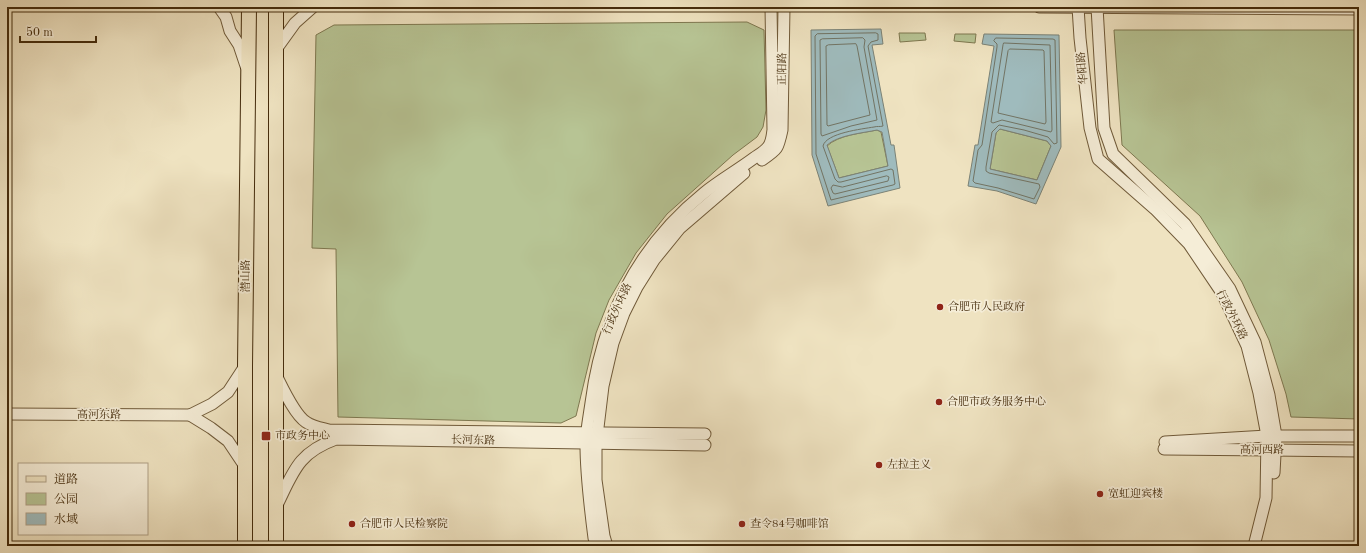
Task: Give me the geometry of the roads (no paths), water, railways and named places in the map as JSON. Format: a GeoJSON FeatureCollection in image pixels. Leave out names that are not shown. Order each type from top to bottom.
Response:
{"type":"FeatureCollection","features":[{"type":"Feature","properties":{"kind":"main road","name":"潜山路"},"geometry":{"type":"LineString","coordinates":[[245,546],[245,366],[249,7]]}},
{"type":"Feature","properties":{"kind":"main road"},"geometry":{"type":"LineString","coordinates":[[276,7],[276,546]]}},
{"type":"Feature","properties":{"kind":"street"},"geometry":{"type":"LineString","coordinates":[[219,7],[226,17],[230,31],[239,45],[248,72]]}},
{"type":"Feature","properties":{"kind":"street"},"geometry":{"type":"LineString","coordinates":[[277,48],[295,23],[313,7]]}},
{"type":"Feature","properties":{"kind":"street","name":"正阳路"},"geometry":{"type":"LineString","coordinates":[[771,7],[778,130]]}},
{"type":"Feature","properties":{"kind":"street","name":"正阳路"},"geometry":{"type":"LineString","coordinates":[[778,130],[784,7]]}},
{"type":"Feature","properties":{"kind":"street"},"geometry":{"type":"LineString","coordinates":[[1039,7],[1359,10]]}},
{"type":"Feature","properties":{"kind":"street","name":"华阳路"},"geometry":{"type":"LineString","coordinates":[[1078,7],[1090,128]]}},
{"type":"Feature","properties":{"kind":"street","name":"华阳路"},"geometry":{"type":"LineString","coordinates":[[1097,7],[1104,128]]}},
{"type":"Feature","properties":{"kind":"street","name":"行政外环路"},"geometry":{"type":"LineString","coordinates":[[1090,128],[1098,159],[1155,209],[1189,244],[1222,294],[1247,346],[1272,436]]}},
{"type":"Feature","properties":{"kind":"street","name":"行政外环路"},"geometry":{"type":"LineString","coordinates":[[1104,128],[1113,154],[1185,224],[1230,289],[1255,342],[1269,395],[1272,436],[1272,501],[1261,546]]}},
{"type":"Feature","properties":{"kind":"street","name":"行政外环路"},"geometry":{"type":"LineString","coordinates":[[597,546],[594,538],[586,479],[591,439],[603,386],[613,343],[624,313],[637,287],[654,260],[680,228],[746,171],[776,150],[780,142],[778,130]]}},
{"type":"Feature","properties":{"kind":"street"},"geometry":{"type":"LineString","coordinates":[[190,415],[212,404],[228,392],[245,366]]}},
{"type":"Feature","properties":{"kind":"street","name":"长河东路"},"geometry":{"type":"LineString","coordinates":[[277,376],[285,393],[304,421],[315,427],[329,430],[591,439]]}},
{"type":"Feature","properties":{"kind":"street","name":"高河东路"},"geometry":{"type":"LineString","coordinates":[[7,414],[190,415]]}},
{"type":"Feature","properties":{"kind":"street"},"geometry":{"type":"LineString","coordinates":[[190,415],[228,441],[246,469]]}},
{"type":"Feature","properties":{"kind":"street","name":"高河西路"},"geometry":{"type":"LineString","coordinates":[[1359,436],[1272,436],[1164,446],[1272,450],[1359,451]]}},
{"type":"Feature","properties":{"kind":"street","name":"长河东路"},"geometry":{"type":"LineString","coordinates":[[276,508],[295,469],[306,455],[322,444],[336,439],[705,440]]}},
{"type":"Feature","properties":{"kind":"street","name":"行政外环路"},"geometry":{"type":"LineString","coordinates":[[591,439],[604,536],[607,546]]}},
{"type":"Feature","properties":{"kind":"street","name":"行政外环路"},"geometry":{"type":"LineString","coordinates":[[1254,546],[1266,498],[1272,450]]}},
{"type":"Feature","properties":{"kind":"water"},"geometry":{"type":"Polygon","coordinates":[[[881,29],[883,44],[872,45],[891,145],[894,145],[900,188],[828,206],[812,155],[811,30],[881,29]],[[877,130],[851,135],[837,139],[827,145],[839,178],[888,166],[882,132],[877,130]]]}},
{"type":"Feature","properties":{"kind":"water"},"geometry":{"type":"Polygon","coordinates":[[[984,34],[1059,35],[1061,147],[1036,204],[997,191],[968,186],[975,145],[978,145],[994,46],[982,44],[984,34]],[[1000,129],[996,133],[990,169],[1037,180],[1051,146],[1047,141],[1000,129]]]}},
{"type":"Feature","properties":{"kind":"place","name":"合肥市人民政府"},"geometry":{"type":"Point","coordinates":[940,307]}},
{"type":"Feature","properties":{"kind":"place","name":"合肥市政务服务中心"},"geometry":{"type":"Point","coordinates":[939,402]}},
{"type":"Feature","properties":{"kind":"place","name":"市政务中心"},"geometry":{"type":"Point","coordinates":[266,436]}},
{"type":"Feature","properties":{"kind":"place","name":"左拉主义"},"geometry":{"type":"Point","coordinates":[879,465]}},
{"type":"Feature","properties":{"kind":"place","name":"宽虹迎宾楼"},"geometry":{"type":"Point","coordinates":[1100,494]}},
{"type":"Feature","properties":{"kind":"place","name":"合肥市人民检察院"},"geometry":{"type":"Point","coordinates":[352,524]}},
{"type":"Feature","properties":{"kind":"place","name":"查令84号咖啡馆"},"geometry":{"type":"Point","coordinates":[742,524]}}]}
